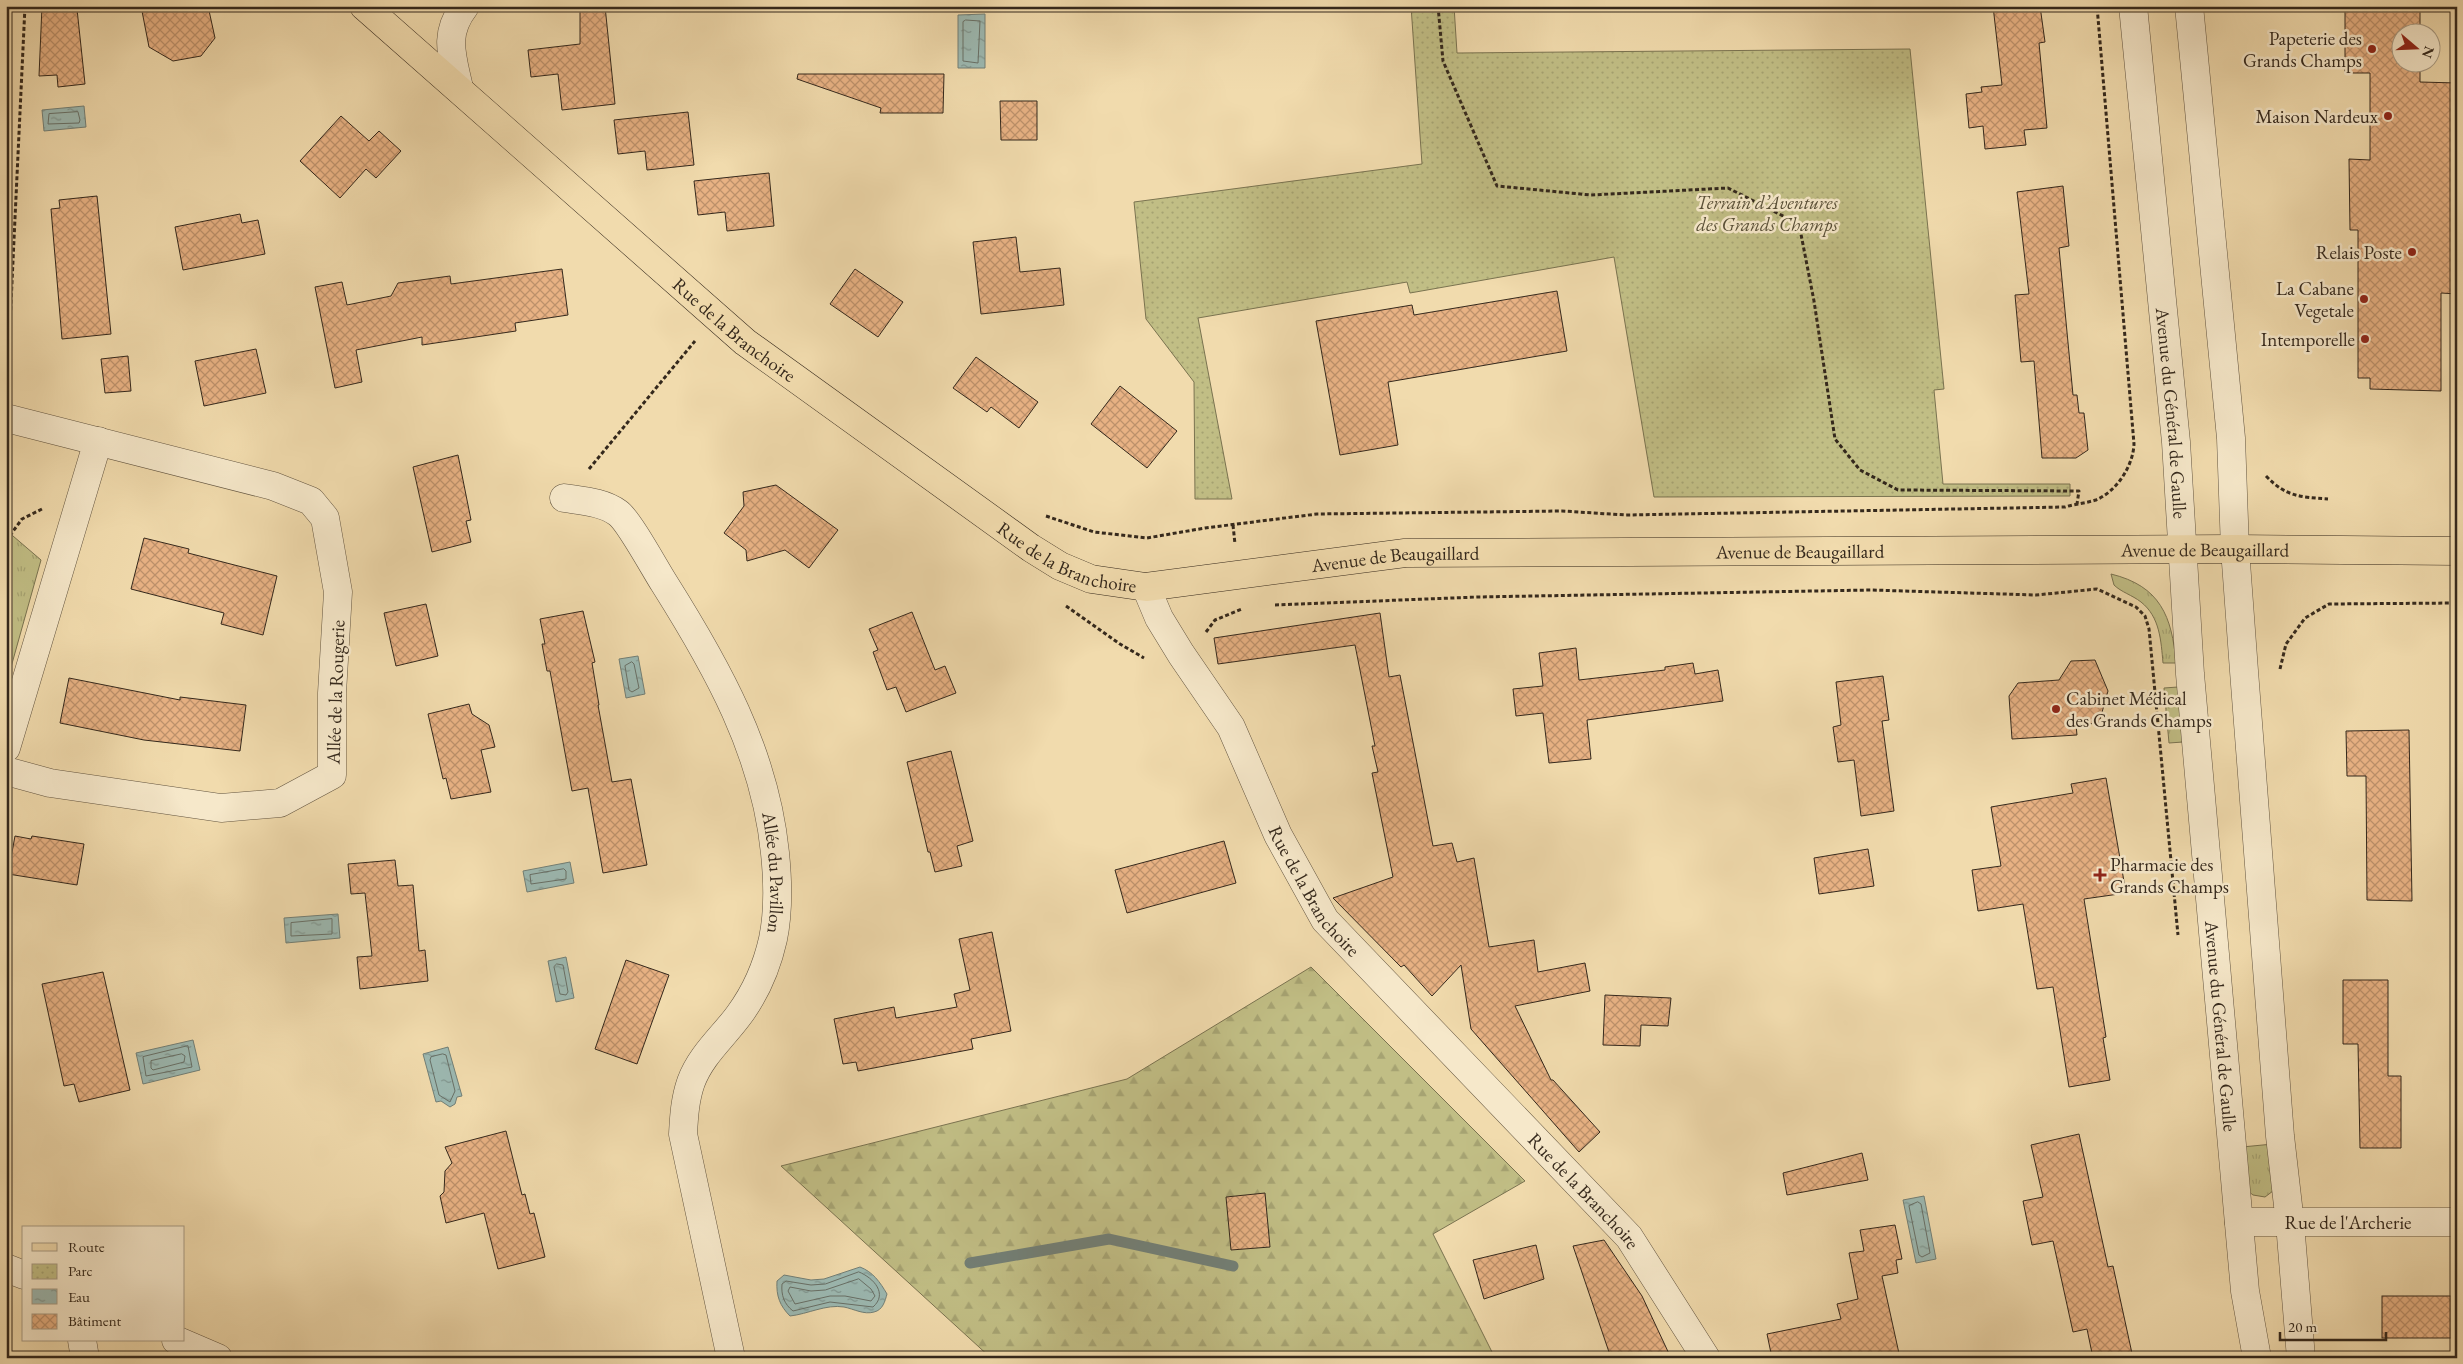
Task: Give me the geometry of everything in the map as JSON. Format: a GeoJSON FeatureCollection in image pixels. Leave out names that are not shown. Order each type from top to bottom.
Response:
{"type":"FeatureCollection","features":[{"type":"Feature","properties":{"kind":"main road","name":"Rue de la Branchoire"},"geometry":{"type":"LineString","coordinates":[[364,6],[459,88],[715,317],[777,366],[1046,558],[1074,573],[1091,579],[1146,587]]}},
{"type":"Feature","properties":{"kind":"main road","name":"Avenue de Beaugaillard"},"geometry":{"type":"LineString","coordinates":[[1146,587],[1405,553],[2457,551]]}},
{"type":"Feature","properties":{"kind":"street"},"geometry":{"type":"LineString","coordinates":[[459,88],[450,50],[451,32],[454,20],[465,6]]}},
{"type":"Feature","properties":{"kind":"street","name":"Avenue du Général de Gaulle"},"geometry":{"type":"LineString","coordinates":[[2133,6],[2176,442],[2190,674],[2245,1291],[2257,1358]]}},
{"type":"Feature","properties":{"kind":"street"},"geometry":{"type":"LineString","coordinates":[[2189,6],[2231,438],[2235,550],[2280,1136],[2290,1223],[2301,1358]]}},
{"type":"Feature","properties":{"kind":"street","name":"Allée de la Rougerie"},"geometry":{"type":"LineString","coordinates":[[6,418],[273,486],[311,501],[325,518],[338,592],[332,693],[332,774],[280,803],[221,808],[50,783],[6,771]]}},
{"type":"Feature","properties":{"kind":"street"},"geometry":{"type":"LineString","coordinates":[[6,748],[98,441]]}},
{"type":"Feature","properties":{"kind":"street","name":"Allée du Pavillon"},"geometry":{"type":"LineString","coordinates":[[564,498],[594,502],[620,515],[705,648],[734,705],[753,750],[767,799],[777,875],[777,915],[767,962],[751,999],[698,1067],[686,1098],[684,1114],[683,1134],[731,1358]]}},
{"type":"Feature","properties":{"kind":"street","name":"Rue de la Branchoire"},"geometry":{"type":"LineString","coordinates":[[1146,587],[1159,618],[1230,727],[1278,835],[1325,920],[1630,1237],[1706,1358]]}},
{"type":"Feature","properties":{"kind":"street","name":"Rue de l'Archerie"},"geometry":{"type":"LineString","coordinates":[[2239,1222],[2457,1222]]}},
{"type":"Feature","properties":{"kind":"street"},"geometry":{"type":"LineString","coordinates":[[6,1268],[22,1274]]}},
{"type":"Feature","properties":{"kind":"street"},"geometry":{"type":"LineString","coordinates":[[82,1342],[85,1358]]}},
{"type":"Feature","properties":{"kind":"street"},"geometry":{"type":"LineString","coordinates":[[181,1342],[218,1358]]}},
{"type":"Feature","properties":{"kind":"path"},"geometry":{"type":"LineString","coordinates":[[7,395],[24,6]]}},
{"type":"Feature","properties":{"kind":"path"},"geometry":{"type":"LineString","coordinates":[[1037,513],[1094,532],[1147,538],[1205,528],[1317,514],[1562,511],[1626,515],[2065,507],[2077,504],[2079,491],[1898,490],[1860,470],[1835,438],[1814,301],[1799,224],[1728,188],[1591,195],[1498,186],[1443,61],[1438,6]]}},
{"type":"Feature","properties":{"kind":"path","name":"Avenue du Général de Gaulle"},"geometry":{"type":"LineString","coordinates":[[2077,504],[2097,499],[2119,483],[2132,461],[2134,444],[2097,6]]}},
{"type":"Feature","properties":{"kind":"path"},"geometry":{"type":"LineString","coordinates":[[564,498],[715,317]]}},
{"type":"Feature","properties":{"kind":"path"},"geometry":{"type":"LineString","coordinates":[[2262,473],[2276,487],[2296,497],[2328,499]]}},
{"type":"Feature","properties":{"kind":"path","name":"Avenue du Général de Gaulle"},"geometry":{"type":"LineString","coordinates":[[1266,606],[1487,596],[1871,590],[2036,596],[2097,589],[2136,607],[2145,616],[2149,629],[2179,942]]}},
{"type":"Feature","properties":{"kind":"path"},"geometry":{"type":"LineString","coordinates":[[2280,668],[2286,644],[2305,618],[2329,604],[2457,603]]}},
{"type":"Feature","properties":{"kind":"path"},"geometry":{"type":"LineString","coordinates":[[1181,654],[1204,636],[1215,620],[1247,606]]}},
{"type":"Feature","properties":{"kind":"green space","name":"Terrain d’Aventures des Grands Champs"},"geometry":{"type":"Polygon","coordinates":[[[1411,6],[1454,6],[1457,53],[1910,49],[1944,389],[1934,390],[1943,484],[2070,484],[2070,496],[1654,497],[1614,257],[1410,293],[1407,282],[1198,318],[1232,499],[1195,499],[1194,382],[1146,319],[1134,202],[1422,164],[1411,6]]]}},
{"type":"Feature","properties":{"kind":"green space"},"geometry":{"type":"Polygon","coordinates":[[[6,530],[41,560],[6,685],[6,530]]]}},
{"type":"Feature","properties":{"kind":"green space"},"geometry":{"type":"Polygon","coordinates":[[[2111,574],[2128,579],[2141,586],[2160,605],[2167,617],[2171,631],[2176,663],[2163,663],[2158,630],[2152,615],[2141,602],[2114,585],[2111,574]]]}},
{"type":"Feature","properties":{"kind":"green space"},"geometry":{"type":"Polygon","coordinates":[[[2178,687],[2183,742],[2169,743],[2164,688],[2178,687]]]}},
{"type":"Feature","properties":{"kind":"green space"},"geometry":{"type":"Polygon","coordinates":[[[1311,967],[1525,1181],[1433,1234],[1495,1358],[991,1358],[781,1166],[1127,1079],[1311,967]]]}},
{"type":"Feature","properties":{"kind":"green space"},"geometry":{"type":"Polygon","coordinates":[[[2273,1144],[2273,1191],[2265,1197],[2253,1195],[2248,1191],[2242,1147],[2273,1144]]]}},
{"type":"Feature","properties":{"kind":"water"},"geometry":{"type":"Polygon","coordinates":[[[985,14],[985,68],[958,68],[958,15],[985,14]]]}},
{"type":"Feature","properties":{"kind":"water"},"geometry":{"type":"Polygon","coordinates":[[[84,106],[86,127],[44,131],[42,110],[84,106]]]}},
{"type":"Feature","properties":{"kind":"water"},"geometry":{"type":"Polygon","coordinates":[[[638,656],[645,694],[626,698],[619,659],[638,656]]]}},
{"type":"Feature","properties":{"kind":"water"},"geometry":{"type":"Polygon","coordinates":[[[570,862],[574,883],[527,892],[523,871],[570,862]]]}},
{"type":"Feature","properties":{"kind":"water"},"geometry":{"type":"Polygon","coordinates":[[[338,914],[340,938],[286,943],[284,918],[338,914]]]}},
{"type":"Feature","properties":{"kind":"water"},"geometry":{"type":"Polygon","coordinates":[[[566,957],[574,998],[556,1002],[548,961],[566,957]]]}},
{"type":"Feature","properties":{"kind":"water"},"geometry":{"type":"Polygon","coordinates":[[[193,1040],[200,1070],[143,1084],[136,1053],[193,1040]]]}},
{"type":"Feature","properties":{"kind":"water"},"geometry":{"type":"Polygon","coordinates":[[[448,1047],[462,1096],[457,1097],[455,1104],[450,1107],[441,1101],[436,1102],[423,1054],[448,1047]]]}},
{"type":"Feature","properties":{"kind":"water"},"geometry":{"type":"Polygon","coordinates":[[[1924,1196],[1936,1259],[1916,1263],[1903,1200],[1924,1196]]]}},
{"type":"Feature","properties":{"kind":"water"},"geometry":{"type":"Polygon","coordinates":[[[860,1267],[876,1278],[887,1294],[883,1305],[877,1311],[866,1313],[837,1306],[790,1316],[779,1300],[777,1281],[784,1275],[811,1280],[824,1279],[860,1267]]]}},
{"type":"Feature","properties":{"kind":"building"},"geometry":{"type":"Polygon","coordinates":[[[42,6],[71,6],[71,10],[77,9],[85,84],[58,87],[57,75],[39,76],[42,6]]]}},
{"type":"Feature","properties":{"kind":"building"},"geometry":{"type":"Polygon","coordinates":[[[141,6],[208,6],[215,38],[201,56],[173,61],[149,47],[141,6]]]}},
{"type":"Feature","properties":{"kind":"building"},"geometry":{"type":"Polygon","coordinates":[[[580,6],[605,6],[615,104],[562,110],[558,74],[531,77],[528,50],[580,44],[580,6]]]}},
{"type":"Feature","properties":{"kind":"building"},"geometry":{"type":"Polygon","coordinates":[[[1993,6],[2040,6],[2045,42],[2039,43],[2047,128],[2024,130],[2026,145],[1985,149],[1983,126],[1969,128],[1966,94],[1982,92],[1981,87],[2002,85],[1993,6]]]}},
{"type":"Feature","properties":{"kind":"building"},"geometry":{"type":"Polygon","coordinates":[[[2345,6],[2420,6],[2420,22],[2390,22],[2390,72],[2420,72],[2420,82],[2457,83],[2457,294],[2441,293],[2441,391],[2370,389],[2370,378],[2358,378],[2358,230],[2350,230],[2349,159],[2370,160],[2370,73],[2345,73],[2345,6]]]}},
{"type":"Feature","properties":{"kind":"building"},"geometry":{"type":"Polygon","coordinates":[[[798,74],[944,74],[943,113],[880,113],[881,108],[797,79],[798,74]]]}},
{"type":"Feature","properties":{"kind":"building"},"geometry":{"type":"Polygon","coordinates":[[[1000,101],[1037,101],[1037,140],[1001,140],[1000,101]]]}},
{"type":"Feature","properties":{"kind":"building"},"geometry":{"type":"Polygon","coordinates":[[[688,112],[694,165],[647,170],[645,151],[618,154],[614,120],[688,112]]]}},
{"type":"Feature","properties":{"kind":"building"},"geometry":{"type":"Polygon","coordinates":[[[341,116],[369,141],[379,131],[401,151],[376,178],[366,169],[340,198],[300,161],[341,116]]]}},
{"type":"Feature","properties":{"kind":"building"},"geometry":{"type":"Polygon","coordinates":[[[769,173],[774,226],[727,231],[725,212],[698,215],[694,181],[769,173]]]}},
{"type":"Feature","properties":{"kind":"building"},"geometry":{"type":"Polygon","coordinates":[[[2063,186],[2069,246],[2059,248],[2073,395],[2077,395],[2079,413],[2084,413],[2088,450],[2076,458],[2042,458],[2034,361],[2021,362],[2015,295],[2029,294],[2017,192],[2063,186]]]}},
{"type":"Feature","properties":{"kind":"building"},"geometry":{"type":"Polygon","coordinates":[[[97,196],[111,334],[62,339],[51,209],[60,208],[59,200],[97,196]]]}},
{"type":"Feature","properties":{"kind":"building"},"geometry":{"type":"Polygon","coordinates":[[[240,214],[242,223],[258,220],[265,254],[183,270],[175,227],[240,214]]]}},
{"type":"Feature","properties":{"kind":"building"},"geometry":{"type":"Polygon","coordinates":[[[1016,237],[1020,272],[1060,268],[1064,305],[981,314],[973,242],[1016,237]]]}},
{"type":"Feature","properties":{"kind":"building"},"geometry":{"type":"Polygon","coordinates":[[[562,269],[568,315],[515,323],[516,331],[422,345],[422,337],[356,350],[362,382],[335,388],[315,287],[342,282],[347,305],[391,296],[398,283],[450,276],[451,284],[562,269]]]}},
{"type":"Feature","properties":{"kind":"building"},"geometry":{"type":"Polygon","coordinates":[[[855,269],[903,302],[878,337],[830,304],[855,269]]]}},
{"type":"Feature","properties":{"kind":"building"},"geometry":{"type":"Polygon","coordinates":[[[1557,291],[1567,351],[1388,382],[1398,445],[1340,455],[1316,321],[1412,305],[1414,315],[1557,291]]]}},
{"type":"Feature","properties":{"kind":"building"},"geometry":{"type":"Polygon","coordinates":[[[256,349],[266,393],[204,406],[195,361],[256,349]]]}},
{"type":"Feature","properties":{"kind":"building"},"geometry":{"type":"Polygon","coordinates":[[[128,356],[131,391],[105,393],[101,359],[128,356]]]}},
{"type":"Feature","properties":{"kind":"building"},"geometry":{"type":"Polygon","coordinates":[[[976,357],[1038,402],[1019,428],[991,407],[987,412],[953,388],[976,357]]]}},
{"type":"Feature","properties":{"kind":"building"},"geometry":{"type":"Polygon","coordinates":[[[1120,386],[1177,431],[1147,468],[1091,424],[1120,386]]]}},
{"type":"Feature","properties":{"kind":"building"},"geometry":{"type":"Polygon","coordinates":[[[458,455],[471,520],[466,521],[471,542],[432,552],[413,467],[458,455]]]}},
{"type":"Feature","properties":{"kind":"building"},"geometry":{"type":"Polygon","coordinates":[[[776,485],[838,530],[809,568],[785,550],[747,561],[746,550],[724,533],[744,506],[743,492],[776,485]]]}},
{"type":"Feature","properties":{"kind":"building"},"geometry":{"type":"Polygon","coordinates":[[[144,538],[189,549],[188,553],[277,576],[263,635],[221,624],[224,613],[131,589],[144,538]]]}},
{"type":"Feature","properties":{"kind":"building"},"geometry":{"type":"Polygon","coordinates":[[[426,604],[438,656],[396,666],[384,613],[426,604]]]}},
{"type":"Feature","properties":{"kind":"building"},"geometry":{"type":"Polygon","coordinates":[[[583,611],[595,662],[592,663],[612,782],[631,779],[647,865],[603,873],[588,788],[572,791],[550,671],[547,671],[542,644],[545,644],[540,619],[583,611]]]}},
{"type":"Feature","properties":{"kind":"building"},"geometry":{"type":"Polygon","coordinates":[[[912,612],[935,670],[945,666],[956,693],[906,712],[896,687],[887,690],[873,652],[878,650],[869,629],[912,612]]]}},
{"type":"Feature","properties":{"kind":"building"},"geometry":{"type":"Polygon","coordinates":[[[1380,613],[1389,677],[1400,675],[1433,846],[1452,843],[1457,862],[1474,858],[1489,947],[1534,940],[1538,972],[1585,963],[1590,991],[1515,1006],[1551,1080],[1600,1132],[1579,1152],[1471,1029],[1461,965],[1432,996],[1404,965],[1401,967],[1333,898],[1393,877],[1372,773],[1378,772],[1372,746],[1375,746],[1355,645],[1218,664],[1214,638],[1380,613]]]}},
{"type":"Feature","properties":{"kind":"building"},"geometry":{"type":"Polygon","coordinates":[[[1576,648],[1579,680],[1665,670],[1665,667],[1693,663],[1695,674],[1718,670],[1723,701],[1587,720],[1591,759],[1549,763],[1543,713],[1516,716],[1513,689],[1543,686],[1539,653],[1576,648]]]}},
{"type":"Feature","properties":{"kind":"building","name":"Cabinet Médical des Grands Champs"},"geometry":{"type":"Polygon","coordinates":[[[2095,660],[2108,691],[2099,723],[2076,725],[2077,735],[2012,739],[2009,696],[2018,683],[2059,680],[2071,661],[2095,660]]]}},
{"type":"Feature","properties":{"kind":"building"},"geometry":{"type":"Polygon","coordinates":[[[1883,676],[1889,720],[1882,721],[1894,811],[1861,816],[1854,760],[1838,762],[1833,727],[1841,725],[1836,682],[1883,676]]]}},
{"type":"Feature","properties":{"kind":"building"},"geometry":{"type":"Polygon","coordinates":[[[69,678],[180,700],[180,697],[246,705],[240,751],[144,740],[60,723],[69,678]]]}},
{"type":"Feature","properties":{"kind":"building"},"geometry":{"type":"Polygon","coordinates":[[[469,704],[472,714],[489,725],[495,747],[481,750],[491,792],[451,799],[446,778],[443,779],[428,714],[469,704]]]}},
{"type":"Feature","properties":{"kind":"building"},"geometry":{"type":"Polygon","coordinates":[[[2409,730],[2412,901],[2367,900],[2366,776],[2347,776],[2346,731],[2409,730]]]}},
{"type":"Feature","properties":{"kind":"building"},"geometry":{"type":"Polygon","coordinates":[[[951,751],[973,841],[957,846],[962,866],[935,872],[930,852],[928,852],[907,762],[951,751]]]}},
{"type":"Feature","properties":{"kind":"building"},"geometry":{"type":"Polygon","coordinates":[[[2106,778],[2126,893],[2084,899],[2106,1037],[2103,1038],[2110,1080],[2069,1087],[2053,987],[2037,989],[2023,904],[1978,911],[1972,870],[2001,866],[1991,807],[2073,793],[2071,784],[2106,778]]]}},
{"type":"Feature","properties":{"kind":"building"},"geometry":{"type":"Polygon","coordinates":[[[15,836],[31,839],[32,836],[84,844],[77,885],[8,874],[15,836]]]}},
{"type":"Feature","properties":{"kind":"building"},"geometry":{"type":"Polygon","coordinates":[[[1224,841],[1236,883],[1127,913],[1115,870],[1224,841]]]}},
{"type":"Feature","properties":{"kind":"building"},"geometry":{"type":"Polygon","coordinates":[[[1868,849],[1874,886],[1819,894],[1814,858],[1868,849]]]}},
{"type":"Feature","properties":{"kind":"building"},"geometry":{"type":"Polygon","coordinates":[[[395,860],[398,886],[413,885],[419,951],[425,950],[428,981],[360,989],[357,957],[372,956],[365,893],[351,894],[348,864],[395,860]]]}},
{"type":"Feature","properties":{"kind":"building"},"geometry":{"type":"Polygon","coordinates":[[[992,932],[1011,1031],[971,1039],[973,1049],[858,1071],[856,1062],[843,1064],[834,1019],[894,1007],[896,1018],[957,1007],[954,994],[970,990],[959,939],[992,932]]]}},
{"type":"Feature","properties":{"kind":"building"},"geometry":{"type":"Polygon","coordinates":[[[626,960],[669,975],[637,1064],[595,1049],[626,960]]]}},
{"type":"Feature","properties":{"kind":"building"},"geometry":{"type":"Polygon","coordinates":[[[103,972],[130,1090],[79,1102],[74,1084],[64,1086],[42,984],[103,972]]]}},
{"type":"Feature","properties":{"kind":"building"},"geometry":{"type":"Polygon","coordinates":[[[2343,980],[2388,980],[2388,1076],[2401,1076],[2401,1148],[2360,1148],[2358,1044],[2343,1044],[2343,980]]]}},
{"type":"Feature","properties":{"kind":"building"},"geometry":{"type":"Polygon","coordinates":[[[1605,995],[1671,998],[1668,1026],[1641,1025],[1640,1046],[1603,1045],[1605,995]]]}},
{"type":"Feature","properties":{"kind":"building"},"geometry":{"type":"Polygon","coordinates":[[[506,1131],[522,1195],[525,1194],[530,1214],[534,1213],[545,1257],[498,1269],[484,1213],[446,1223],[440,1196],[444,1192],[445,1171],[452,1163],[445,1147],[506,1131]]]}},
{"type":"Feature","properties":{"kind":"building"},"geometry":{"type":"Polygon","coordinates":[[[2079,1134],[2108,1267],[2113,1266],[2133,1358],[2093,1358],[2087,1329],[2073,1332],[2053,1241],[2032,1245],[2023,1201],[2043,1197],[2031,1145],[2079,1134]]]}},
{"type":"Feature","properties":{"kind":"building"},"geometry":{"type":"Polygon","coordinates":[[[1862,1153],[1868,1180],[1787,1195],[1783,1173],[1862,1153]]]}},
{"type":"Feature","properties":{"kind":"building"},"geometry":{"type":"Polygon","coordinates":[[[1265,1193],[1270,1247],[1231,1250],[1226,1197],[1265,1193]]]}},
{"type":"Feature","properties":{"kind":"building"},"geometry":{"type":"Polygon","coordinates":[[[1895,1225],[1902,1259],[1896,1260],[1898,1273],[1882,1276],[1900,1358],[1772,1358],[1767,1334],[1841,1319],[1837,1304],[1858,1299],[1849,1253],[1864,1251],[1860,1230],[1895,1225]]]}},
{"type":"Feature","properties":{"kind":"building"},"geometry":{"type":"Polygon","coordinates":[[[1604,1240],[1642,1296],[1671,1358],[1611,1358],[1573,1246],[1604,1240]]]}},
{"type":"Feature","properties":{"kind":"building"},"geometry":{"type":"Polygon","coordinates":[[[1536,1245],[1544,1279],[1484,1299],[1473,1260],[1536,1245]]]}},
{"type":"Feature","properties":{"kind":"building"},"geometry":{"type":"Polygon","coordinates":[[[2382,1296],[2451,1296],[2451,1338],[2382,1338],[2382,1296]]]}},
{"type":"Feature","properties":{"kind":"waterway"},"geometry":{"type":"LineString","coordinates":[[970,1263],[1109,1239],[1233,1266]]}},
{"type":"Feature","properties":{"kind":"place","name":"Papeterie des Grands Champs"},"geometry":{"type":"Point","coordinates":[2372,49]}},
{"type":"Feature","properties":{"kind":"place","name":"Maison Nardeux"},"geometry":{"type":"Point","coordinates":[2388,116]}},
{"type":"Feature","properties":{"kind":"place","name":"Relais Poste"},"geometry":{"type":"Point","coordinates":[2412,252]}},
{"type":"Feature","properties":{"kind":"place","name":"La Cabane Vegetale"},"geometry":{"type":"Point","coordinates":[2364,299]}},
{"type":"Feature","properties":{"kind":"place","name":"Intemporelle"},"geometry":{"type":"Point","coordinates":[2365,339]}},
{"type":"Feature","properties":{"kind":"place","name":"Cabinet Médical des Grands Champs"},"geometry":{"type":"Point","coordinates":[2056,709]}},
{"type":"Feature","properties":{"kind":"place","name":"Pharmacie des Grands Champs"},"geometry":{"type":"Point","coordinates":[2100,875]}}]}
